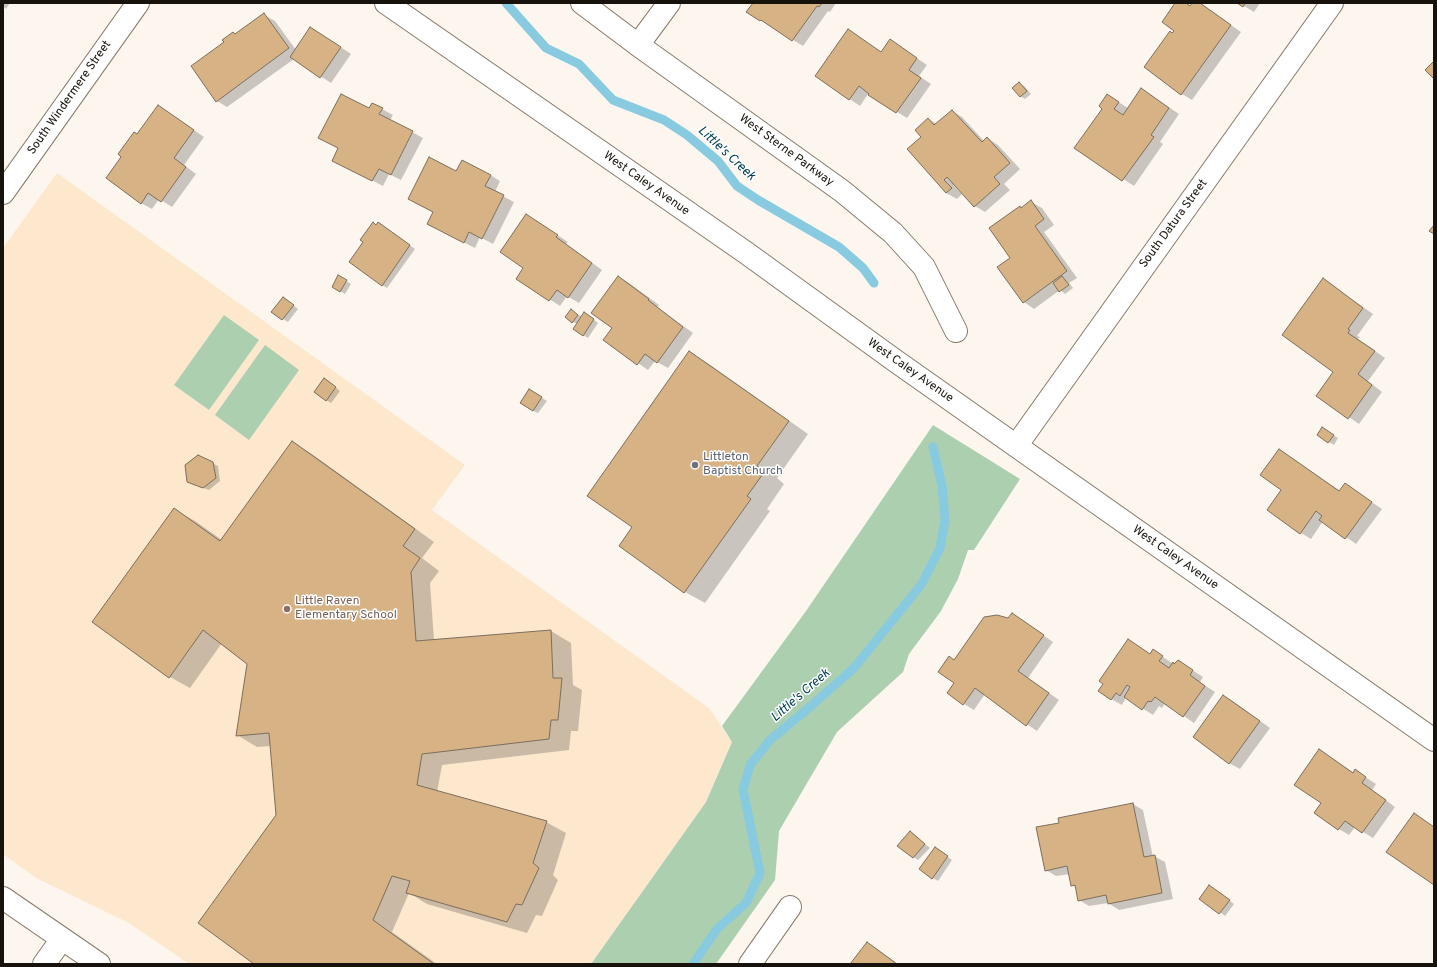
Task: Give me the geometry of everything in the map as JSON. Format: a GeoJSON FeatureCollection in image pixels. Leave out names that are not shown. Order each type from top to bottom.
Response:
{"type":"FeatureCollection","features":[{"type":"Feature","properties":{"kind":"street","name":"South Windermere Street"},"geometry":{"type":"LineString","coordinates":[[3,193],[138,3]]}},
{"type":"Feature","properties":{"kind":"street","name":"West Caley Avenue"},"geometry":{"type":"LineString","coordinates":[[386,3],[745,252],[897,362],[1434,740]]}},
{"type":"Feature","properties":{"kind":"street","name":"West Sterne Parkway"},"geometry":{"type":"LineString","coordinates":[[582,3],[638,45],[842,191],[893,233],[924,267],[956,331]]}},
{"type":"Feature","properties":{"kind":"street"},"geometry":{"type":"LineString","coordinates":[[638,45],[669,3]]}},
{"type":"Feature","properties":{"kind":"street","name":"South Datura Street"},"geometry":{"type":"LineString","coordinates":[[1016,446],[1332,3]]}},
{"type":"Feature","properties":{"kind":"street"},"geometry":{"type":"LineString","coordinates":[[3,898],[98,964]]}},
{"type":"Feature","properties":{"kind":"street"},"geometry":{"type":"LineString","coordinates":[[750,964],[790,907]]}},
{"type":"Feature","properties":{"kind":"street"},"geometry":{"type":"LineString","coordinates":[[44,964],[62,939]]}},
{"type":"Feature","properties":{"kind":"shaded area","name":"Little Raven Elementary School"},"geometry":{"type":"Polygon","coordinates":[[[57,173],[465,465],[432,510],[709,708],[732,742],[706,802],[591,964],[189,964],[129,923],[36,878],[3,854],[3,248],[57,173]]]}},
{"type":"Feature","properties":{"kind":"green space"},"geometry":{"type":"Polygon","coordinates":[[[224,315],[259,340],[209,410],[174,385],[224,315]]]}},
{"type":"Feature","properties":{"kind":"green space"},"geometry":{"type":"Polygon","coordinates":[[[265,345],[299,370],[249,440],[215,415],[265,345]]]}},
{"type":"Feature","properties":{"kind":"green space"},"geometry":{"type":"Polygon","coordinates":[[[933,425],[1020,479],[974,550],[968,550],[958,579],[941,611],[909,654],[903,672],[837,732],[779,831],[775,880],[716,964],[591,964],[706,802],[732,742],[722,726],[806,611],[933,425]]]}},
{"type":"Feature","properties":{"kind":"building"},"geometry":{"type":"Polygon","coordinates":[[[753,3],[822,3],[819,7],[817,6],[792,41],[761,20],[760,21],[746,12],[753,3]]]}},
{"type":"Feature","properties":{"kind":"building"},"geometry":{"type":"Polygon","coordinates":[[[1175,3],[1186,3],[1190,6],[1192,3],[1200,3],[1231,25],[1181,95],[1144,67],[1170,31],[1172,33],[1174,31],[1162,22],[1175,3]]]}},
{"type":"Feature","properties":{"kind":"building"},"geometry":{"type":"Polygon","coordinates":[[[1237,3],[1245,3],[1243,7],[1237,3]]]}},
{"type":"Feature","properties":{"kind":"building"},"geometry":{"type":"Polygon","coordinates":[[[264,13],[289,48],[216,102],[191,66],[224,42],[222,40],[233,32],[235,34],[264,13]]]}},
{"type":"Feature","properties":{"kind":"building"},"geometry":{"type":"Polygon","coordinates":[[[310,27],[341,47],[320,78],[290,57],[310,27]]]}},
{"type":"Feature","properties":{"kind":"building"},"geometry":{"type":"Polygon","coordinates":[[[848,29],[881,52],[890,39],[917,58],[909,70],[921,78],[896,113],[868,95],[869,94],[859,86],[849,100],[815,76],[848,29]]]}},
{"type":"Feature","properties":{"kind":"building"},"geometry":{"type":"Polygon","coordinates":[[[1434,61],[1434,79],[1425,70],[1434,61]]]}},
{"type":"Feature","properties":{"kind":"building"},"geometry":{"type":"Polygon","coordinates":[[[1019,82],[1027,91],[1020,97],[1012,88],[1019,82]]]}},
{"type":"Feature","properties":{"kind":"building"},"geometry":{"type":"Polygon","coordinates":[[[1141,88],[1169,108],[1151,135],[1154,137],[1122,181],[1074,148],[1102,109],[1099,106],[1107,94],[1119,102],[1114,109],[1123,115],[1141,88]]]}},
{"type":"Feature","properties":{"kind":"building"},"geometry":{"type":"Polygon","coordinates":[[[341,94],[369,108],[372,103],[383,108],[379,114],[413,131],[391,175],[379,169],[372,181],[332,161],[338,148],[318,138],[341,94]]]}},
{"type":"Feature","properties":{"kind":"building"},"geometry":{"type":"Polygon","coordinates":[[[158,105],[194,130],[174,158],[186,167],[161,202],[148,193],[141,204],[106,178],[121,157],[118,154],[134,132],[137,134],[158,105]]]}},
{"type":"Feature","properties":{"kind":"building"},"geometry":{"type":"Polygon","coordinates":[[[952,110],[982,142],[987,137],[1010,163],[994,177],[1000,184],[974,207],[947,177],[944,180],[952,188],[946,193],[907,149],[921,137],[915,130],[928,118],[934,125],[952,110]]]}},
{"type":"Feature","properties":{"kind":"building"},"geometry":{"type":"Polygon","coordinates":[[[429,157],[456,171],[462,160],[491,175],[485,186],[504,195],[482,239],[469,232],[464,243],[427,224],[433,212],[408,199],[429,157]]]}},
{"type":"Feature","properties":{"kind":"building"},"geometry":{"type":"Polygon","coordinates":[[[1031,200],[1044,219],[1035,226],[1067,271],[1023,303],[997,267],[1010,258],[989,228],[1031,200]]]}},
{"type":"Feature","properties":{"kind":"building"},"geometry":{"type":"Polygon","coordinates":[[[526,214],[558,235],[556,237],[592,263],[568,298],[557,290],[549,301],[516,279],[523,268],[500,252],[526,214]]]}},
{"type":"Feature","properties":{"kind":"building"},"geometry":{"type":"Polygon","coordinates":[[[373,222],[376,225],[378,222],[410,245],[382,286],[349,262],[363,242],[360,240],[373,222]]]}},
{"type":"Feature","properties":{"kind":"building"},"geometry":{"type":"Polygon","coordinates":[[[1434,225],[1434,234],[1429,231],[1434,225]]]}},
{"type":"Feature","properties":{"kind":"building"},"geometry":{"type":"Polygon","coordinates":[[[338,275],[347,280],[340,292],[332,287],[338,275]]]}},
{"type":"Feature","properties":{"kind":"building"},"geometry":{"type":"Polygon","coordinates":[[[618,276],[683,327],[657,363],[645,354],[637,365],[603,340],[612,328],[591,313],[618,276]]]}},
{"type":"Feature","properties":{"kind":"building"},"geometry":{"type":"Polygon","coordinates":[[[1062,276],[1069,285],[1059,292],[1053,283],[1062,276]]]}},
{"type":"Feature","properties":{"kind":"building"},"geometry":{"type":"Polygon","coordinates":[[[1323,278],[1363,308],[1348,329],[1350,330],[1348,333],[1375,351],[1358,374],[1372,385],[1348,419],[1316,396],[1333,372],[1282,335],[1323,278]]]}},
{"type":"Feature","properties":{"kind":"building"},"geometry":{"type":"Polygon","coordinates":[[[283,297],[294,305],[282,320],[271,312],[283,297]]]}},
{"type":"Feature","properties":{"kind":"building"},"geometry":{"type":"Polygon","coordinates":[[[571,309],[578,315],[572,323],[565,317],[571,309]]]}},
{"type":"Feature","properties":{"kind":"building"},"geometry":{"type":"Polygon","coordinates":[[[584,312],[594,319],[583,336],[573,329],[584,312]]]}},
{"type":"Feature","properties":{"kind":"building"},"geometry":{"type":"Polygon","coordinates":[[[689,351],[789,421],[757,466],[765,471],[747,496],[751,499],[684,593],[619,546],[632,527],[587,496],[689,351]]]}},
{"type":"Feature","properties":{"kind":"building"},"geometry":{"type":"Polygon","coordinates":[[[324,378],[336,387],[326,401],[314,392],[324,378]]]}},
{"type":"Feature","properties":{"kind":"building"},"geometry":{"type":"Polygon","coordinates":[[[529,389],[542,397],[533,411],[520,403],[529,389]]]}},
{"type":"Feature","properties":{"kind":"building"},"geometry":{"type":"Polygon","coordinates":[[[1322,427],[1334,435],[1328,443],[1317,435],[1322,427]]]}},
{"type":"Feature","properties":{"kind":"building"},"geometry":{"type":"Polygon","coordinates":[[[292,441],[415,529],[403,546],[420,558],[411,572],[416,641],[551,630],[553,678],[562,678],[558,720],[551,720],[549,739],[422,754],[417,785],[547,821],[533,863],[539,868],[522,905],[516,904],[507,922],[406,893],[410,881],[392,876],[373,920],[434,964],[254,964],[198,923],[276,815],[269,733],[236,736],[247,664],[203,630],[169,678],[92,622],[174,508],[220,541],[292,441]]]}},
{"type":"Feature","properties":{"kind":"building"},"geometry":{"type":"Polygon","coordinates":[[[1279,449],[1339,491],[1345,483],[1372,502],[1345,539],[1319,520],[1322,516],[1316,511],[1300,534],[1267,510],[1281,490],[1260,475],[1279,449]]]}},
{"type":"Feature","properties":{"kind":"building"},"geometry":{"type":"Polygon","coordinates":[[[198,455],[213,462],[216,478],[203,488],[187,482],[185,465],[198,455]]]}},
{"type":"Feature","properties":{"kind":"building"},"geometry":{"type":"Polygon","coordinates":[[[1012,613],[1044,635],[1018,671],[1049,693],[1026,726],[975,688],[963,705],[947,693],[954,683],[938,672],[949,656],[954,660],[984,617],[997,615],[1008,618],[1012,613]]]}},
{"type":"Feature","properties":{"kind":"building"},"geometry":{"type":"Polygon","coordinates":[[[1128,639],[1150,654],[1153,649],[1163,656],[1159,661],[1169,668],[1173,662],[1174,664],[1178,660],[1193,670],[1190,675],[1205,686],[1183,717],[1155,697],[1151,702],[1148,701],[1142,710],[1124,697],[1130,687],[1127,685],[1120,696],[1116,693],[1111,700],[1098,691],[1103,684],[1099,681],[1128,639]]]}},
{"type":"Feature","properties":{"kind":"building"},"geometry":{"type":"Polygon","coordinates":[[[1223,695],[1260,721],[1229,764],[1193,737],[1223,695]]]}},
{"type":"Feature","properties":{"kind":"building"},"geometry":{"type":"Polygon","coordinates":[[[1319,749],[1353,773],[1355,769],[1366,777],[1362,783],[1386,800],[1362,833],[1345,821],[1338,830],[1314,813],[1321,803],[1294,785],[1319,749]]]}},
{"type":"Feature","properties":{"kind":"building"},"geometry":{"type":"Polygon","coordinates":[[[1133,803],[1144,857],[1155,855],[1162,893],[1108,904],[1106,895],[1078,901],[1075,885],[1071,886],[1067,866],[1045,871],[1036,827],[1059,823],[1058,818],[1133,803]]]}},
{"type":"Feature","properties":{"kind":"building"},"geometry":{"type":"Polygon","coordinates":[[[1414,813],[1434,827],[1434,885],[1386,852],[1414,813]]]}},
{"type":"Feature","properties":{"kind":"building"},"geometry":{"type":"Polygon","coordinates":[[[910,831],[925,844],[913,858],[897,846],[910,831]]]}},
{"type":"Feature","properties":{"kind":"building"},"geometry":{"type":"Polygon","coordinates":[[[935,847],[948,856],[932,879],[919,869],[935,847]]]}},
{"type":"Feature","properties":{"kind":"building"},"geometry":{"type":"Polygon","coordinates":[[[1209,885],[1230,900],[1219,914],[1199,899],[1209,885]]]}},
{"type":"Feature","properties":{"kind":"building"},"geometry":{"type":"Polygon","coordinates":[[[867,942],[897,964],[850,964],[867,942]]]}},
{"type":"Feature","properties":{"kind":"waterway","name":"Little's Creek"},"geometry":{"type":"LineString","coordinates":[[506,3],[546,48],[579,64],[613,100],[664,120],[687,135],[718,161],[737,186],[758,200],[839,247],[863,268],[874,283]]}},
{"type":"Feature","properties":{"kind":"waterway","name":"Little's Creek"},"geometry":{"type":"LineString","coordinates":[[693,964],[717,929],[746,903],[760,873],[743,790],[750,765],[770,740],[854,668],[921,585],[940,548],[945,520],[942,486],[933,447]]}},
{"type":"Feature","properties":{"kind":"place","name":"Littleton Baptist Church"},"geometry":{"type":"Point","coordinates":[695,465]}},
{"type":"Feature","properties":{"kind":"place","name":"Little Raven Elementary School"},"geometry":{"type":"Point","coordinates":[287,609]}}]}
